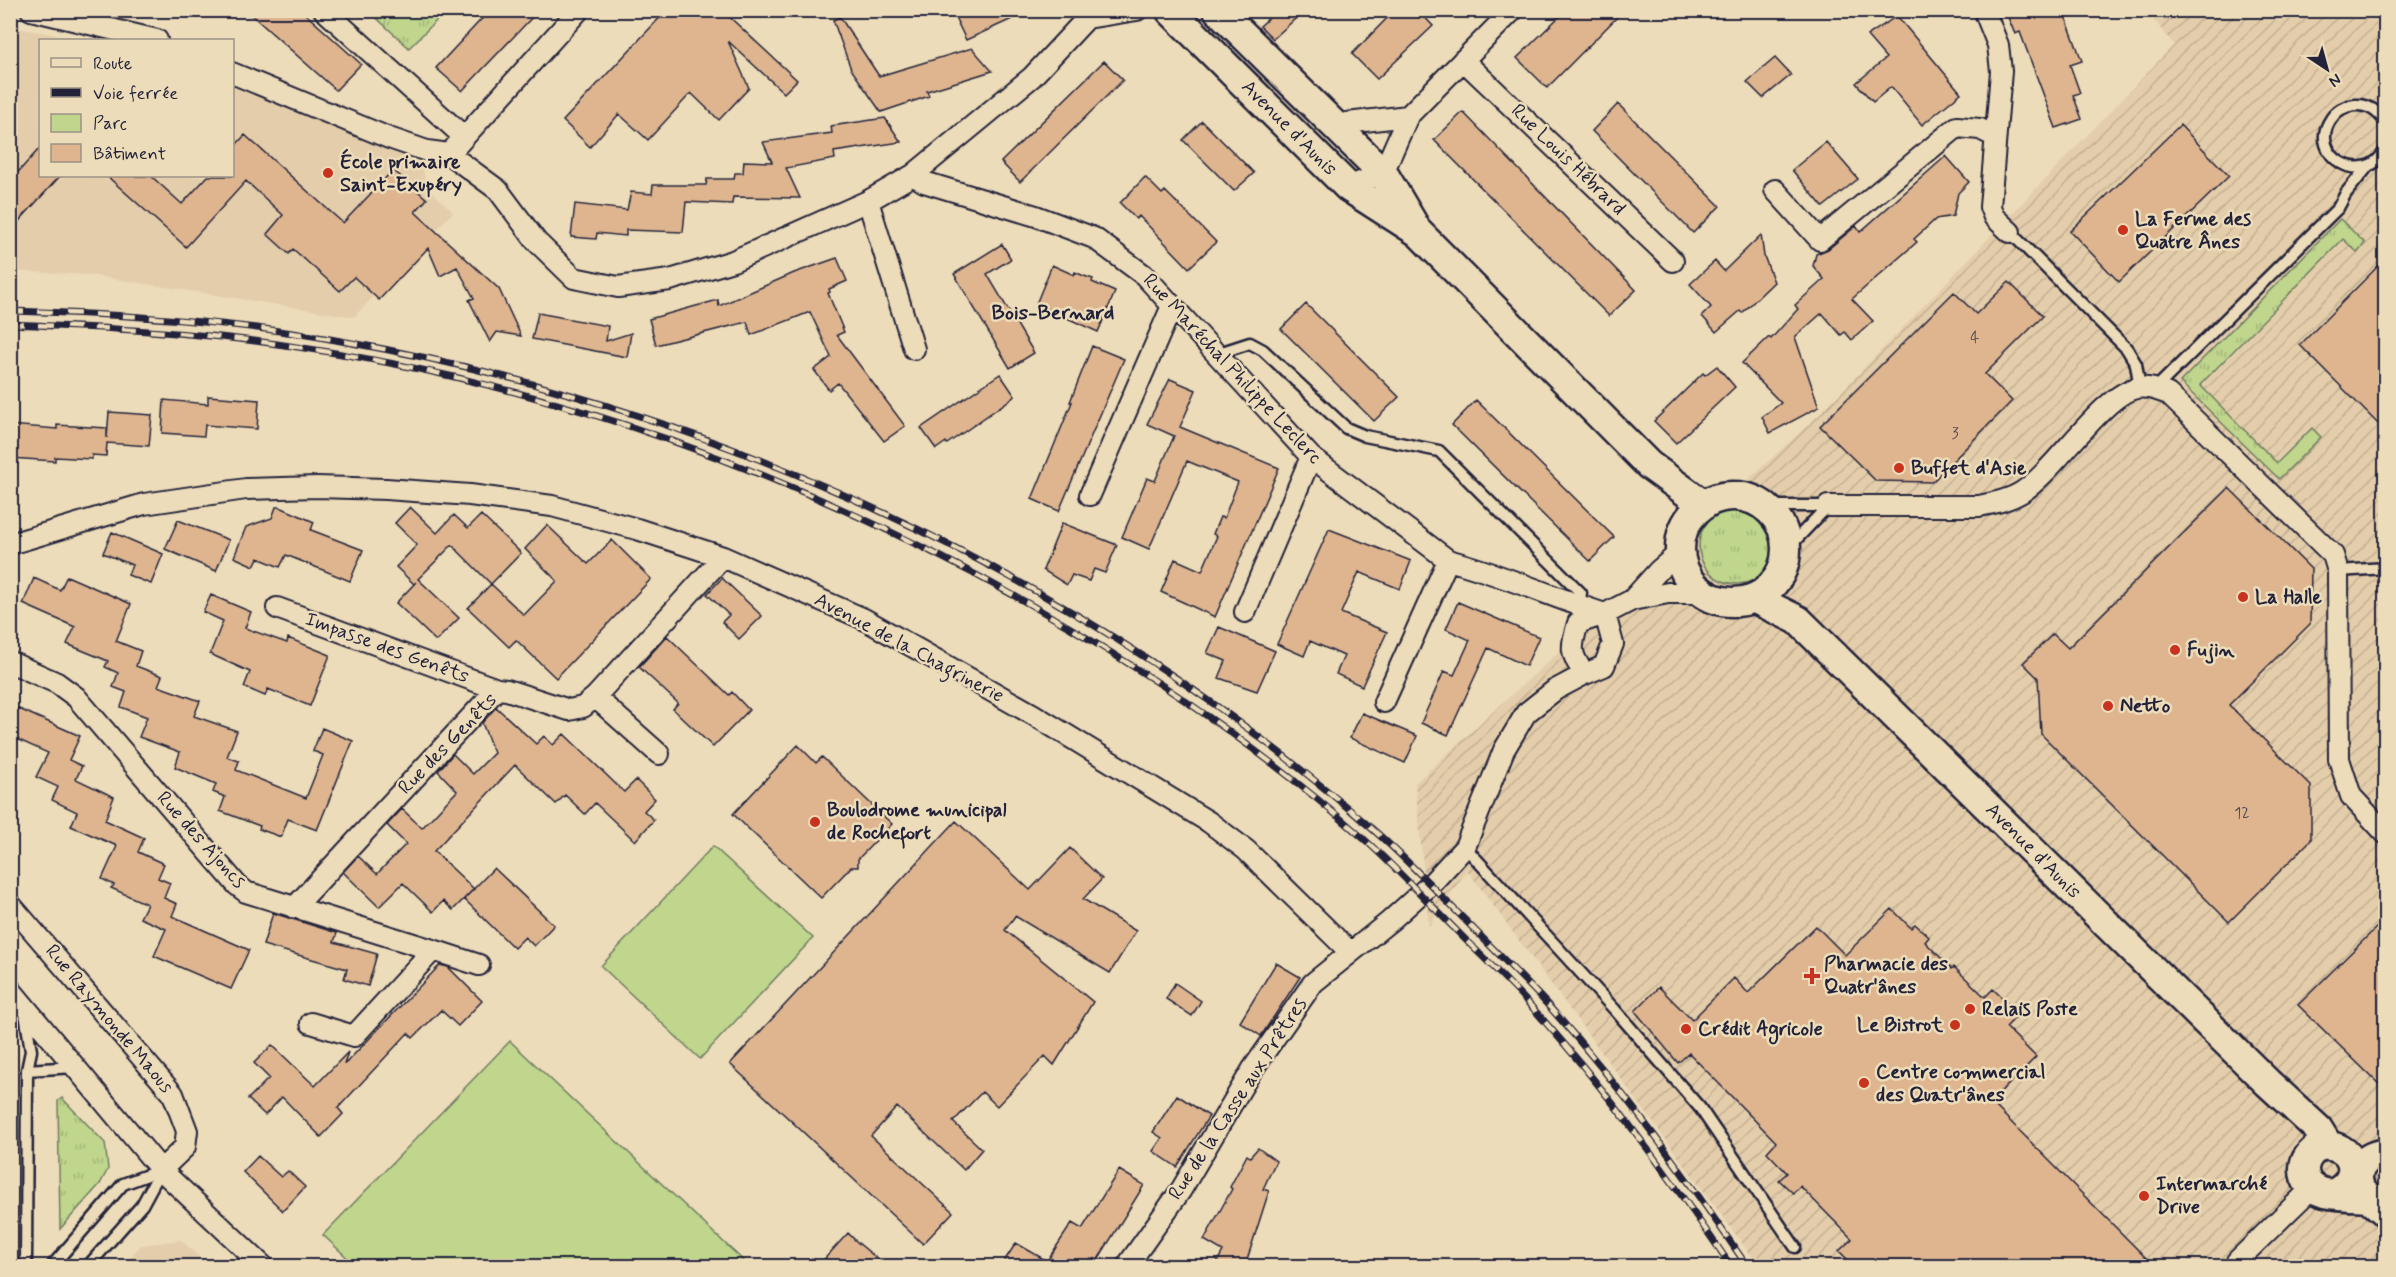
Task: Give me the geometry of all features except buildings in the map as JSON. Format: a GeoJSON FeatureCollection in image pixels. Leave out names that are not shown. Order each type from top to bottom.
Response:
{"type":"FeatureCollection","features":[{"type":"Feature","properties":{"kind":"main road","name":"Avenue d'Aunis"},"geometry":{"type":"LineString","coordinates":[[1170,10],[1348,187],[1418,232],[1649,465],[1704,505]]}},
{"type":"Feature","properties":{"kind":"main road","name":"Avenue d'Aunis"},"geometry":{"type":"LineString","coordinates":[[1228,17],[1334,127],[1383,173],[1418,232]]}},
{"type":"Feature","properties":{"kind":"main road","name":"Avenue d'Aunis"},"geometry":{"type":"LineString","coordinates":[[1649,465],[1681,542]]}},
{"type":"Feature","properties":{"kind":"main road"},"geometry":{"type":"LineString","coordinates":[[1728,496],[1746,498],[1763,506],[1778,521],[1785,540],[1783,561],[1764,591],[1740,602],[1728,602],[1704,593],[1687,576],[1681,542],[1687,522],[1704,505],[1728,496]]}},
{"type":"Feature","properties":{"kind":"main road","name":"Avenue d'Aunis"},"geometry":{"type":"LineString","coordinates":[[1783,561],[1798,620]]}},
{"type":"Feature","properties":{"kind":"main road","name":"Avenue d'Aunis"},"geometry":{"type":"LineString","coordinates":[[1753,598],[1798,620],[2268,1083],[2333,1146],[2349,1156],[2352,1171],[2347,1185],[2317,1182],[2302,1140],[2268,1083]]}},
{"type":"Feature","properties":{"kind":"main road"},"geometry":{"type":"LineString","coordinates":[[2378,1203],[2317,1182],[2313,1150],[2333,1146],[2380,1154]]}},
{"type":"Feature","properties":{"kind":"main road"},"geometry":{"type":"LineString","coordinates":[[2378,1203],[2359,1185],[2359,1170],[2363,1163],[2380,1154]]}},
{"type":"Feature","properties":{"kind":"street"},"geometry":{"type":"LineString","coordinates":[[31,10],[82,16],[154,39]]}},
{"type":"Feature","properties":{"kind":"street"},"geometry":{"type":"LineString","coordinates":[[449,154],[579,10]]}},
{"type":"Feature","properties":{"kind":"street"},"geometry":{"type":"LineString","coordinates":[[234,74],[389,138],[427,151],[449,154],[498,190],[536,241],[574,278],[618,287],[670,280],[733,261],[868,201],[913,175],[1032,77],[1087,14],[1137,10]]}},
{"type":"Feature","properties":{"kind":"street"},"geometry":{"type":"LineString","coordinates":[[1348,187],[1383,173],[1408,116],[1513,10]]}},
{"type":"Feature","properties":{"kind":"street"},"geometry":{"type":"LineString","coordinates":[[1984,10],[1998,45],[2001,71],[1990,207],[1994,217],[2010,232]]}},
{"type":"Feature","properties":{"kind":"street"},"geometry":{"type":"LineString","coordinates":[[326,11],[464,136]]}},
{"type":"Feature","properties":{"kind":"street","name":"Rue Louis Hébrard"},"geometry":{"type":"LineString","coordinates":[[1463,60],[1673,261]]}},
{"type":"Feature","properties":{"kind":"street"},"geometry":{"type":"LineString","coordinates":[[1334,127],[1347,123],[1408,116]]}},
{"type":"Feature","properties":{"kind":"street"},"geometry":{"type":"LineString","coordinates":[[1775,190],[1820,240],[1957,127],[1980,129],[1994,136]]}},
{"type":"Feature","properties":{"kind":"street","name":"Rue Maréchal Philippe Leclerc"},"geometry":{"type":"LineString","coordinates":[[913,175],[924,182],[1036,216],[1094,238],[1144,274],[1311,457],[1448,560],[1472,566],[1605,614]]}},
{"type":"Feature","properties":{"kind":"street"},"geometry":{"type":"LineString","coordinates":[[868,201],[914,349]]}},
{"type":"Feature","properties":{"kind":"street"},"geometry":{"type":"LineString","coordinates":[[1090,495],[1172,306]]}},
{"type":"Feature","properties":{"kind":"street"},"geometry":{"type":"LineString","coordinates":[[1828,507],[1979,506],[2014,496],[2025,490],[2118,396],[2147,388],[2168,394],[2333,555],[2338,571],[2339,759],[2351,796],[2385,834]]}},
{"type":"Feature","properties":{"kind":"street"},"geometry":{"type":"LineString","coordinates":[[1245,612],[1311,457]]}},
{"type":"Feature","properties":{"kind":"street","name":"Avenue de la Chagrinerie"},"geometry":{"type":"LineString","coordinates":[[10,544],[144,504],[246,489],[386,489],[470,495],[552,506],[637,528],[723,557],[864,619],[1034,715],[1209,822],[1246,850],[1350,952]]}},
{"type":"Feature","properties":{"kind":"street"},"geometry":{"type":"LineString","coordinates":[[1632,600],[1681,542]]}},
{"type":"Feature","properties":{"kind":"street","name":"Rue des Genêts"},"geometry":{"type":"LineString","coordinates":[[294,908],[497,689],[507,690],[569,710],[583,707],[595,697],[723,557]]}},
{"type":"Feature","properties":{"kind":"street"},"geometry":{"type":"LineString","coordinates":[[1383,702],[1448,560]]}},
{"type":"Feature","properties":{"kind":"street"},"geometry":{"type":"LineString","coordinates":[[1585,674],[1573,659],[1572,644],[1578,623],[1605,614],[1632,600],[1668,592],[1704,593]]}},
{"type":"Feature","properties":{"kind":"street","name":"Impasse des Genêts"},"geometry":{"type":"LineString","coordinates":[[277,608],[497,689]]}},
{"type":"Feature","properties":{"kind":"street","name":"Rue de la Casse aux Prêtres"},"geometry":{"type":"LineString","coordinates":[[1127,1266],[1181,1190],[1252,1070],[1313,983],[1390,921],[1466,848],[1504,750],[1526,713],[1555,690],[1604,666],[1613,644],[1605,614]]}},
{"type":"Feature","properties":{"kind":"street","name":"Rue des Ajoncs"},"geometry":{"type":"LineString","coordinates":[[10,662],[57,683],[76,698],[237,885],[252,895],[479,964]]}},
{"type":"Feature","properties":{"kind":"street"},"geometry":{"type":"LineString","coordinates":[[595,697],[659,754]]}},
{"type":"Feature","properties":{"kind":"street","name":"Rue Raymonde Maous"},"geometry":{"type":"LineString","coordinates":[[10,904],[173,1094],[187,1131],[185,1147],[161,1170]]}},
{"type":"Feature","properties":{"kind":"street"},"geometry":{"type":"LineString","coordinates":[[311,1023],[354,1036],[434,950]]}},
{"type":"Feature","properties":{"kind":"street"},"geometry":{"type":"LineString","coordinates":[[10,989],[161,1170],[263,1266]]}},
{"type":"Feature","properties":{"kind":"street"},"geometry":{"type":"LineString","coordinates":[[2241,1266],[2237,1261],[2317,1182]]}},
{"type":"Feature","properties":{"kind":"lane"},"geometry":{"type":"LineString","coordinates":[[2385,123],[2374,110],[2366,106],[2348,106],[2333,116],[2326,130],[2327,148],[2338,162],[2346,166],[2357,168],[2368,166],[2377,161],[2385,149]]}},
{"type":"Feature","properties":{"kind":"lane"},"geometry":{"type":"LineString","coordinates":[[2346,166],[2346,193]]}},
{"type":"Feature","properties":{"kind":"lane"},"geometry":{"type":"LineString","coordinates":[[2010,232],[2127,349],[2147,388],[2338,208],[2346,193],[2368,166]]}},
{"type":"Feature","properties":{"kind":"lane"},"geometry":{"type":"LineString","coordinates":[[1216,354],[1250,343],[1263,350],[1346,428],[1365,436],[1439,451],[1581,593],[1579,606]]}},
{"type":"Feature","properties":{"kind":"lane"},"geometry":{"type":"LineString","coordinates":[[1763,506],[1828,507]]}},
{"type":"Feature","properties":{"kind":"lane"},"geometry":{"type":"LineString","coordinates":[[1783,561],[1828,507]]}},
{"type":"Feature","properties":{"kind":"lane"},"geometry":{"type":"LineString","coordinates":[[2338,571],[2385,568]]}},
{"type":"Feature","properties":{"kind":"lane"},"geometry":{"type":"LineString","coordinates":[[1466,848],[1615,1010],[1700,1108],[1796,1247]]}},
{"type":"Feature","properties":{"kind":"lane"},"geometry":{"type":"LineString","coordinates":[[24,1006],[31,1051],[27,1070],[26,1266]]}},
{"type":"Feature","properties":{"kind":"lane"},"geometry":{"type":"LineString","coordinates":[[27,1070],[75,1067]]}},
{"type":"Feature","properties":{"kind":"lane"},"geometry":{"type":"LineString","coordinates":[[52,1266],[123,1184],[161,1170]]}},
{"type":"Feature","properties":{"kind":"lane"},"geometry":{"type":"LineString","coordinates":[[88,1266],[142,1205],[161,1170]]}},
{"type":"Feature","properties":{"kind":"shaded area"},"geometry":{"type":"Polygon","coordinates":[[[2147,11],[2385,11],[2385,1266],[1759,1266],[1467,870],[1429,926],[1415,783],[1819,415],[2174,45],[2147,11]]]}},
{"type":"Feature","properties":{"kind":"shaded area","name":"École primaire Saint-Exupéry"},"geometry":{"type":"Polygon","coordinates":[[[10,27],[82,39],[39,39],[39,177],[234,177],[234,84],[403,153],[423,171],[427,187],[453,212],[354,317],[89,275],[11,271],[10,27]]]}},
{"type":"Feature","properties":{"kind":"shaded area"},"geometry":{"type":"Polygon","coordinates":[[[181,1240],[210,1266],[123,1266],[141,1245],[181,1240]]]}},
{"type":"Feature","properties":{"kind":"green space"},"geometry":{"type":"Polygon","coordinates":[[[441,10],[444,13],[409,48],[369,11],[441,10]]]}},
{"type":"Feature","properties":{"kind":"green space"},"geometry":{"type":"Polygon","coordinates":[[[2340,219],[2365,243],[2357,252],[2343,239],[2200,385],[2277,463],[2312,428],[2321,437],[2279,479],[2180,382],[2340,219]]]}},
{"type":"Feature","properties":{"kind":"green space"},"geometry":{"type":"Polygon","coordinates":[[[1737,508],[1752,511],[1764,519],[1772,531],[1775,546],[1772,561],[1764,573],[1752,581],[1737,584],[1722,581],[1710,573],[1702,561],[1699,546],[1702,531],[1710,519],[1722,511],[1737,508]]]}},
{"type":"Feature","properties":{"kind":"green space"},"geometry":{"type":"Polygon","coordinates":[[[713,846],[813,938],[700,1059],[601,966],[713,846]]]}},
{"type":"Feature","properties":{"kind":"green space"},"geometry":{"type":"Polygon","coordinates":[[[510,1041],[749,1266],[356,1266],[323,1235],[510,1041]]]}},
{"type":"Feature","properties":{"kind":"green space"},"geometry":{"type":"Polygon","coordinates":[[[62,1098],[105,1143],[108,1169],[100,1184],[60,1229],[58,1101],[62,1098]]]}},
{"type":"Feature","properties":{"kind":"railway"},"geometry":{"type":"LineString","coordinates":[[10,311],[93,314],[259,328],[341,341],[481,371],[619,410],[755,458],[888,515],[1017,581],[1141,655],[1259,737],[1395,849],[1526,982],[1573,1034],[1651,1131],[1747,1266]]}},
{"type":"Feature","properties":{"kind":"railway"},"geometry":{"type":"LineString","coordinates":[[10,324],[177,333],[277,344],[377,361],[476,382],[574,409],[670,440],[765,476],[858,516],[1038,609],[1124,660],[1248,745],[1326,807],[1398,871],[1517,991],[1590,1074],[1639,1137],[1731,1266]]}},
{"type":"Feature","properties":{"kind":"place","name":"École primaire Saint-Exupéry"},"geometry":{"type":"Point","coordinates":[328,173]}},
{"type":"Feature","properties":{"kind":"place","name":"La Ferme des Quatre Ânes"},"geometry":{"type":"Point","coordinates":[2123,230]}},
{"type":"Feature","properties":{"kind":"place","name":"Buffet d'Asie"},"geometry":{"type":"Point","coordinates":[1899,468]}},
{"type":"Feature","properties":{"kind":"place","name":"La Halle"},"geometry":{"type":"Point","coordinates":[2243,597]}},
{"type":"Feature","properties":{"kind":"place","name":"Fujin"},"geometry":{"type":"Point","coordinates":[2175,650]}},
{"type":"Feature","properties":{"kind":"place","name":"Netto"},"geometry":{"type":"Point","coordinates":[2108,706]}},
{"type":"Feature","properties":{"kind":"place","name":"Boulodrome municipal de Rochefort"},"geometry":{"type":"Point","coordinates":[815,822]}},
{"type":"Feature","properties":{"kind":"place","name":"Pharmacie des Quatr'ânes"},"geometry":{"type":"Point","coordinates":[1812,976]}},
{"type":"Feature","properties":{"kind":"place","name":"Relais Poste"},"geometry":{"type":"Point","coordinates":[1970,1009]}},
{"type":"Feature","properties":{"kind":"place","name":"Le Bistrot"},"geometry":{"type":"Point","coordinates":[1955,1025]}},
{"type":"Feature","properties":{"kind":"place","name":"Crédit Agricole"},"geometry":{"type":"Point","coordinates":[1686,1029]}},
{"type":"Feature","properties":{"kind":"place","name":"Centre commercial des Quatr'ânes"},"geometry":{"type":"Point","coordinates":[1864,1083]}},
{"type":"Feature","properties":{"kind":"place","name":"Intermarché Drive"},"geometry":{"type":"Point","coordinates":[2144,1196]}},
{"type":"Feature","properties":{"kind":"district","name":"Bois-Bernard"},"geometry":{"type":"Point","coordinates":[1053,313]}}]}
